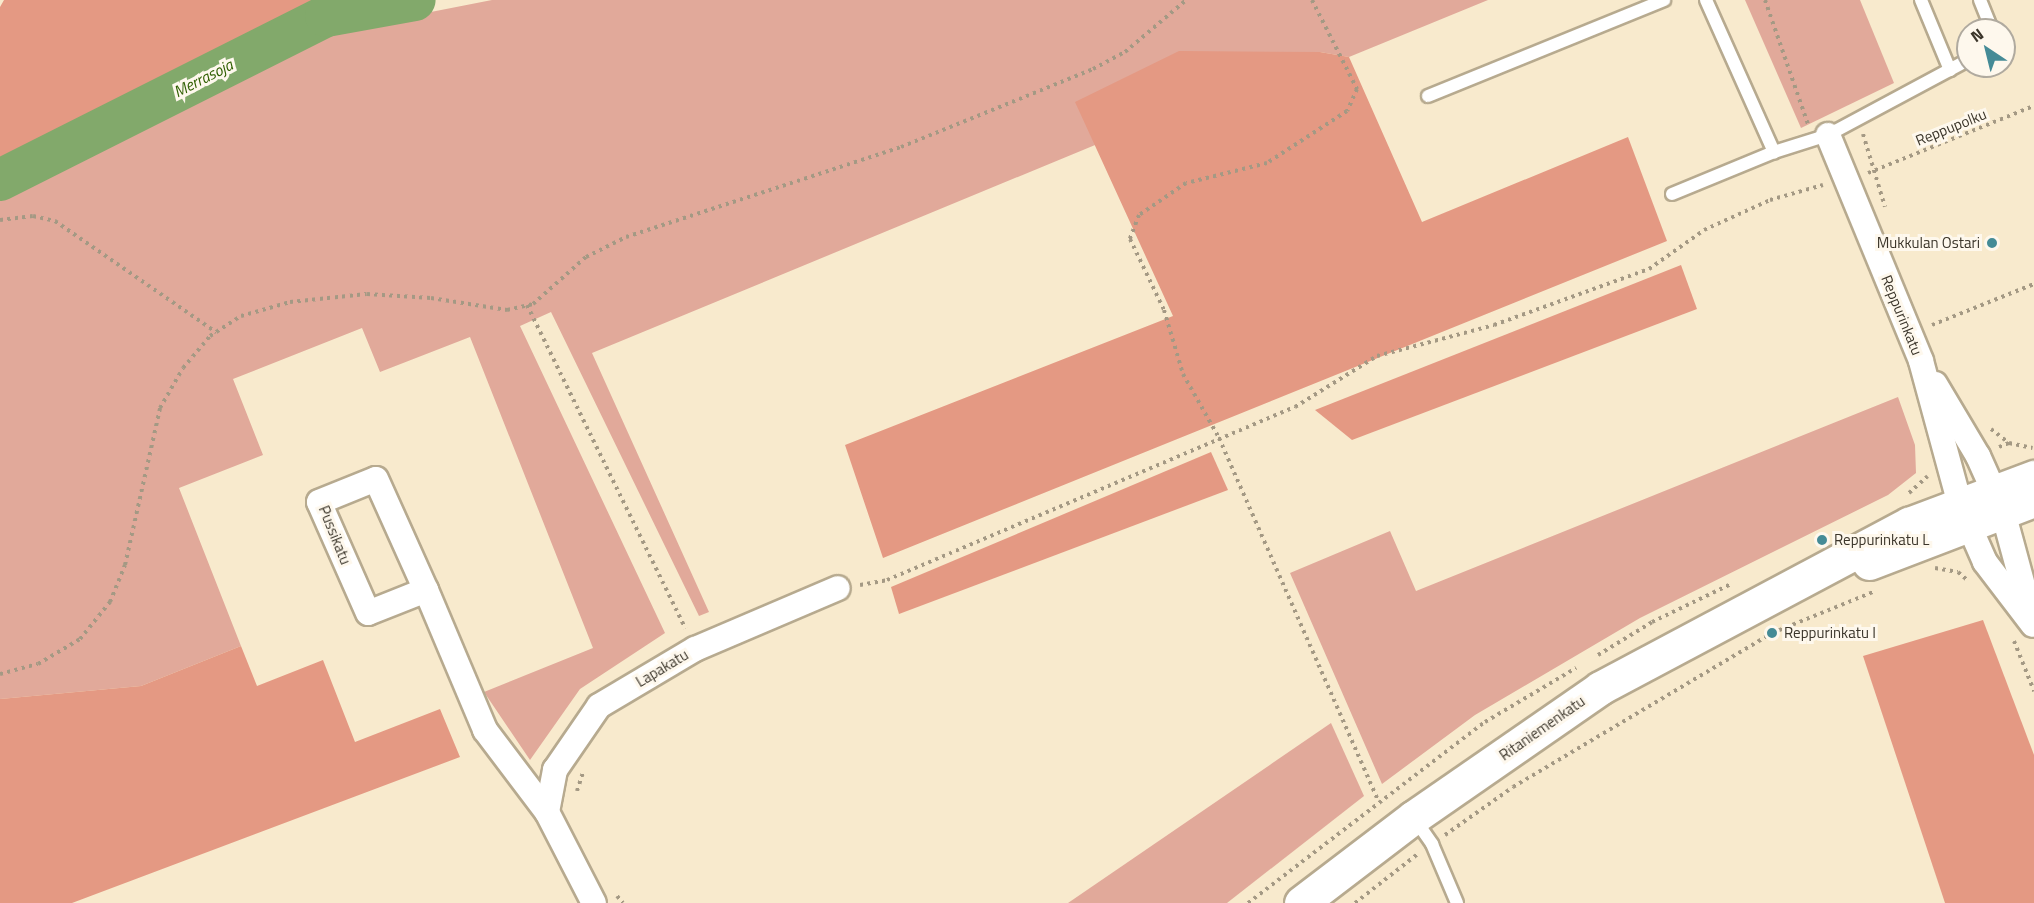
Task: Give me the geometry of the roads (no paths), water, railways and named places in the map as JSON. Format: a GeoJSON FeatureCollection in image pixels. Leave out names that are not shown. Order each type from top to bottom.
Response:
{"type":"FeatureCollection","features":[{"type":"Feature","properties":{"kind":"street","name":"Reppurinkatu"},"geometry":{"type":"LineString","coordinates":[[1820,138],[1921,361],[1957,417],[1998,501],[2026,629]]}},
{"type":"Feature","properties":{"kind":"street","name":"Reppurinkatu"},"geometry":{"type":"LineString","coordinates":[[1921,361],[1964,516],[1985,562],[2026,629]]}},
{"type":"Feature","properties":{"kind":"street","name":"Ritaniemenkatu"},"geometry":{"type":"LineString","coordinates":[[1301,903],[1414,817],[1600,688],[1801,585],[1998,501],[2034,477]]}},
{"type":"Feature","properties":{"kind":"street","name":"Pussikatu"},"geometry":{"type":"LineString","coordinates":[[426,590],[368,612],[319,502],[375,478],[426,590],[485,730],[547,812],[603,896]]}},
{"type":"Feature","properties":{"kind":"street","name":"Ritaniemenkatu"},"geometry":{"type":"LineString","coordinates":[[1998,501],[2034,500]]}},
{"type":"Feature","properties":{"kind":"street","name":"Lapakatu"},"geometry":{"type":"LineString","coordinates":[[547,812],[555,770],[599,706],[695,649],[838,588]]}},
{"type":"Feature","properties":{"kind":"lane"},"geometry":{"type":"LineString","coordinates":[[1428,96],[1664,0]]}},
{"type":"Feature","properties":{"kind":"lane"},"geometry":{"type":"LineString","coordinates":[[1706,0],[1774,152]]}},
{"type":"Feature","properties":{"kind":"lane"},"geometry":{"type":"LineString","coordinates":[[1921,0],[1950,70]]}},
{"type":"Feature","properties":{"kind":"lane"},"geometry":{"type":"LineString","coordinates":[[1980,0],[1987,18]]}},
{"type":"Feature","properties":{"kind":"lane"},"geometry":{"type":"LineString","coordinates":[[1672,194],[1774,152],[1820,138],[1956,67]]}},
{"type":"Feature","properties":{"kind":"lane"},"geometry":{"type":"LineString","coordinates":[[1414,817],[1432,844],[1457,903]]}},
{"type":"Feature","properties":{"kind":"waterway","name":"Merrasoja"},"geometry":{"type":"LineString","coordinates":[[0,180],[326,16],[415,0]]}},
{"type":"Feature","properties":{"kind":"place","name":"Mukkulan Ostari"},"geometry":{"type":"Point","coordinates":[1992,243]}},
{"type":"Feature","properties":{"kind":"place","name":"Reppurinkatu L"},"geometry":{"type":"Point","coordinates":[1822,540]}},
{"type":"Feature","properties":{"kind":"place","name":"Reppurinkatu I"},"geometry":{"type":"Point","coordinates":[1772,633]}}]}
